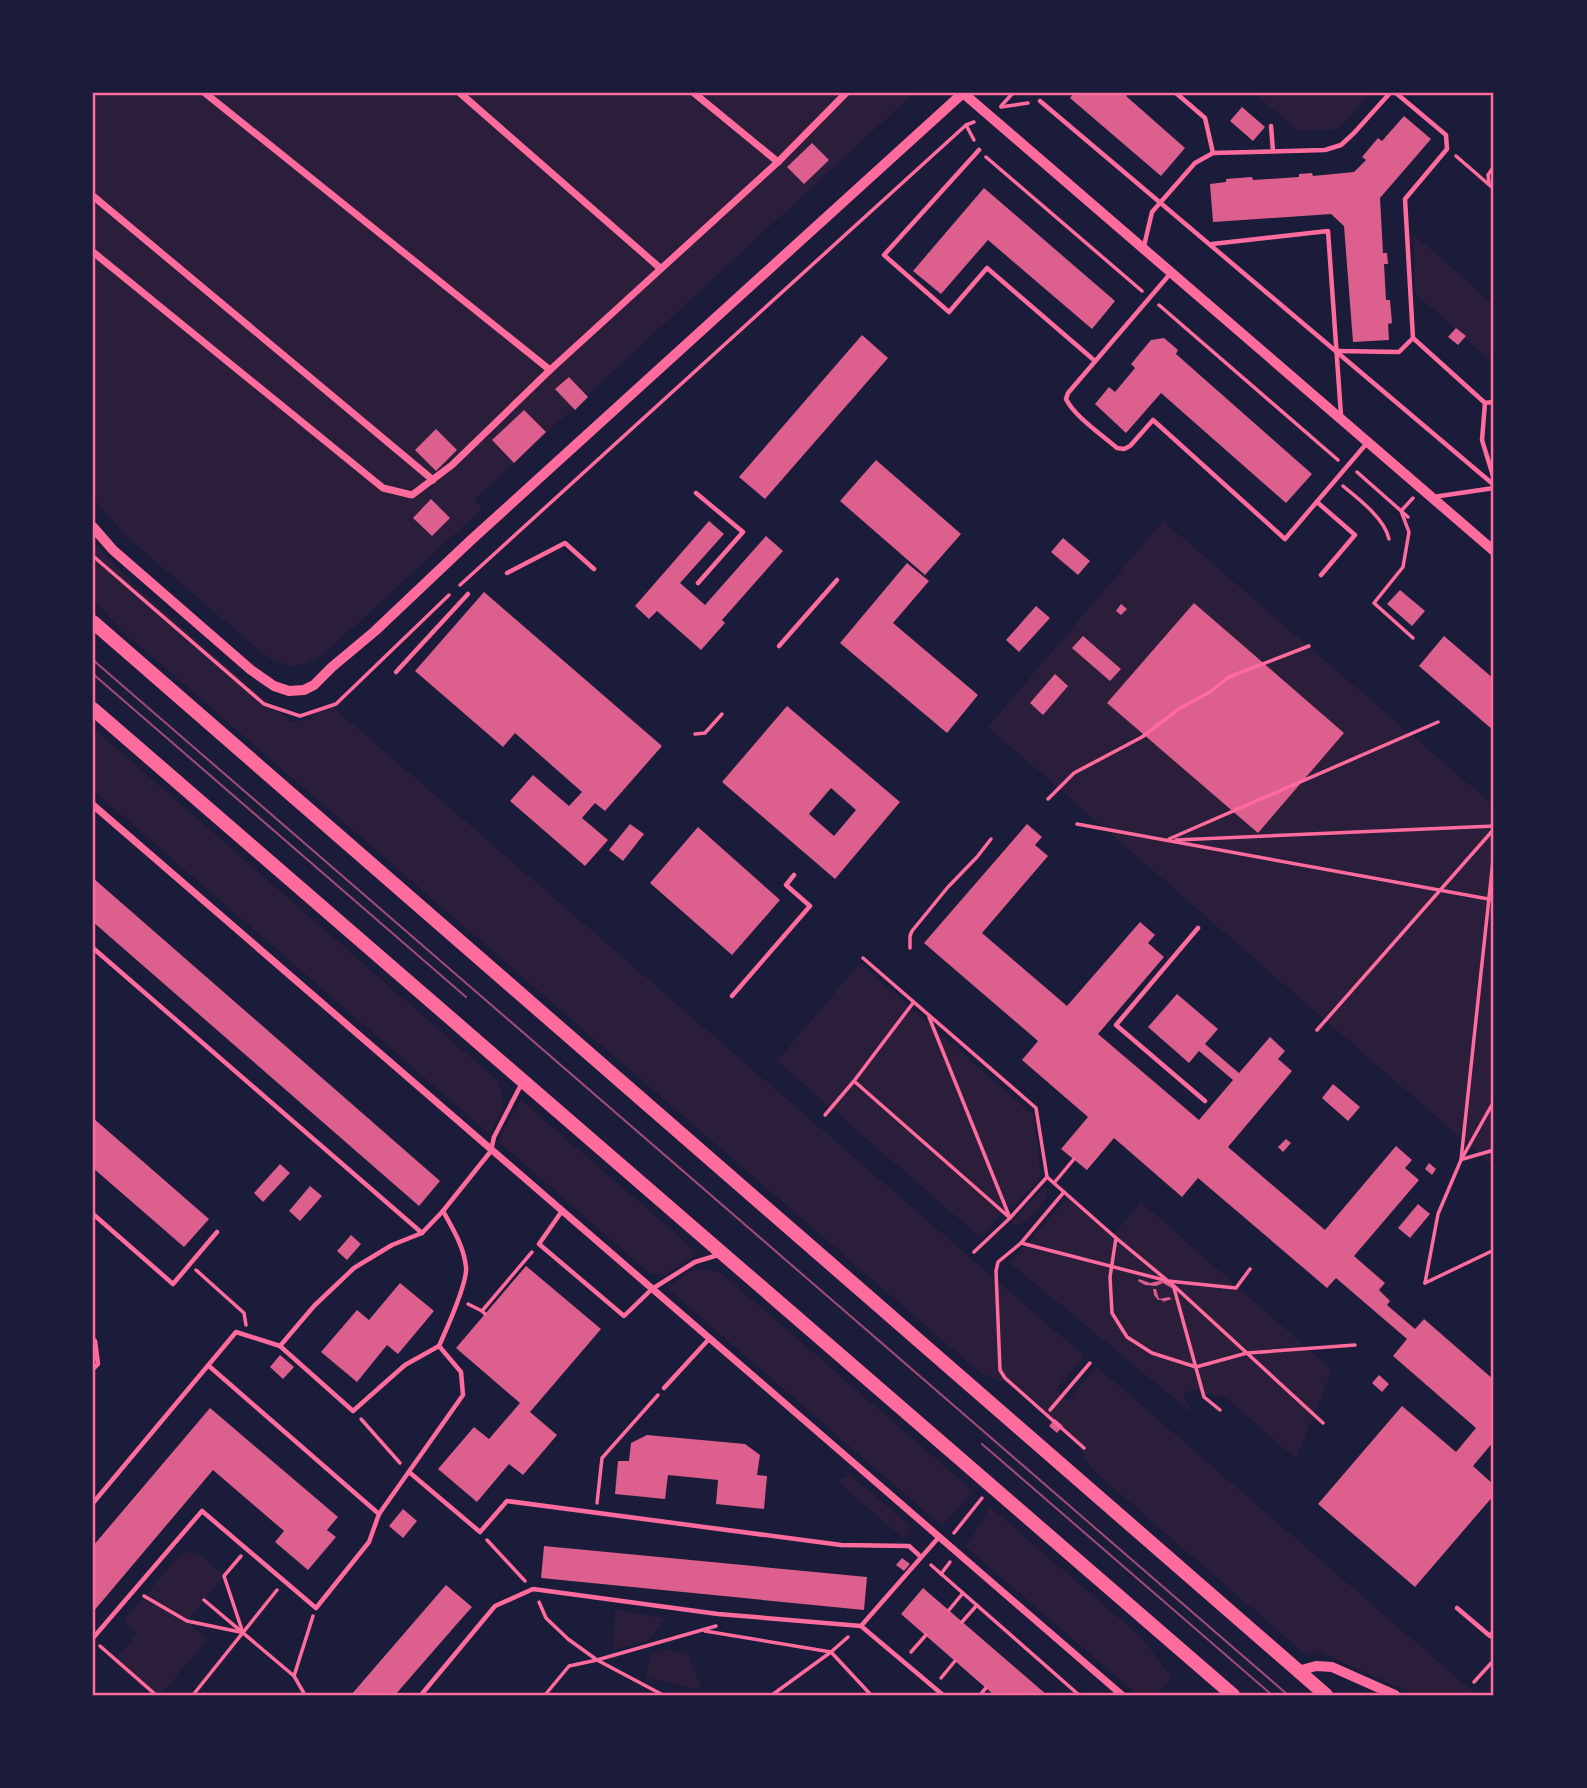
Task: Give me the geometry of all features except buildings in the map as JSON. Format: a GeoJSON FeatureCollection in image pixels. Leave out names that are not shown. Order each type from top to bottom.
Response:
{"type":"FeatureCollection","features":[{"type":"Feature","properties":{"kind":"main road"},"geometry":{"type":"LineString","coordinates":[[93,622],[1326,1695]]}},
{"type":"Feature","properties":{"kind":"main road"},"geometry":{"type":"LineString","coordinates":[[93,709],[1233,1695]]}},
{"type":"Feature","properties":{"kind":"street"},"geometry":{"type":"LineString","coordinates":[[205,93],[550,370]]}},
{"type":"Feature","properties":{"kind":"street"},"geometry":{"type":"LineString","coordinates":[[460,93],[660,268]]}},
{"type":"Feature","properties":{"kind":"street"},"geometry":{"type":"LineString","coordinates":[[694,93],[778,162]]}},
{"type":"Feature","properties":{"kind":"street"},"geometry":{"type":"LineString","coordinates":[[93,252],[383,488],[412,495],[452,465],[550,370],[778,162],[846,93]]}},
{"type":"Feature","properties":{"kind":"street"},"geometry":{"type":"LineString","coordinates":[[93,527],[113,550],[251,670],[274,686],[289,691],[304,690],[314,685],[375,631],[470,541],[963,93],[1494,551]]}},
{"type":"Feature","properties":{"kind":"street"},"geometry":{"type":"LineString","coordinates":[[93,196],[433,480]]}},
{"type":"Feature","properties":{"kind":"street"},"geometry":{"type":"LineString","coordinates":[[93,805],[1122,1695]]}},
{"type":"Feature","properties":{"kind":"street"},"geometry":{"type":"LineString","coordinates":[[1298,1671],[1316,1666],[1332,1667],[1395,1695]]}},
{"type":"Feature","properties":{"kind":"lane"},"geometry":{"type":"LineString","coordinates":[[1176,93],[1205,118],[1213,153]]}},
{"type":"Feature","properties":{"kind":"lane"},"geometry":{"type":"LineString","coordinates":[[1144,249],[1152,212],[1195,163],[1213,153],[1325,150],[1341,145],[1390,93]]}},
{"type":"Feature","properties":{"kind":"lane"},"geometry":{"type":"LineString","coordinates":[[1395,93],[1446,135],[1447,149],[1405,199],[1413,338],[1485,403],[1494,402]]}},
{"type":"Feature","properties":{"kind":"lane"},"geometry":{"type":"LineString","coordinates":[[1040,102],[1337,351],[1494,487]]}},
{"type":"Feature","properties":{"kind":"lane"},"geometry":{"type":"LineString","coordinates":[[1271,126],[1273,151]]}},
{"type":"Feature","properties":{"kind":"lane"},"geometry":{"type":"LineString","coordinates":[[979,150],[884,255],[949,312],[987,268],[1096,361]]}},
{"type":"Feature","properties":{"kind":"lane"},"geometry":{"type":"LineString","coordinates":[[1210,244],[1328,231],[1341,420]]}},
{"type":"Feature","properties":{"kind":"lane"},"geometry":{"type":"LineString","coordinates":[[1171,272],[1068,393],[1066,399],[1070,407],[1117,448],[1130,446],[1153,421],[1285,539],[1367,443]]}},
{"type":"Feature","properties":{"kind":"lane"},"geometry":{"type":"LineString","coordinates":[[1337,351],[1399,352],[1413,338]]}},
{"type":"Feature","properties":{"kind":"lane"},"geometry":{"type":"LineString","coordinates":[[1485,403],[1482,440],[1494,479]]}},
{"type":"Feature","properties":{"kind":"lane"},"geometry":{"type":"LineString","coordinates":[[1431,497],[1494,487]]}},
{"type":"Feature","properties":{"kind":"lane"},"geometry":{"type":"LineString","coordinates":[[696,493],[743,532],[698,583]]}},
{"type":"Feature","properties":{"kind":"lane"},"geometry":{"type":"LineString","coordinates":[[1317,502],[1355,535],[1321,575]]}},
{"type":"Feature","properties":{"kind":"lane"},"geometry":{"type":"LineString","coordinates":[[508,573],[565,543],[594,569]]}},
{"type":"Feature","properties":{"kind":"lane"},"geometry":{"type":"LineString","coordinates":[[779,646],[838,580]]}},
{"type":"Feature","properties":{"kind":"lane"},"geometry":{"type":"LineString","coordinates":[[396,672],[468,594]]}},
{"type":"Feature","properties":{"kind":"lane"},"geometry":{"type":"LineString","coordinates":[[732,996],[810,906],[786,885],[794,875]]}},
{"type":"Feature","properties":{"kind":"lane"},"geometry":{"type":"LineString","coordinates":[[1198,928],[1116,1025],[1205,1101]]}},
{"type":"Feature","properties":{"kind":"lane"},"geometry":{"type":"LineString","coordinates":[[93,947],[422,1233]]}},
{"type":"Feature","properties":{"kind":"lane"},"geometry":{"type":"LineString","coordinates":[[281,1346],[314,1306],[354,1268],[393,1245],[422,1233],[443,1211],[491,1151],[494,1138],[523,1081]]}},
{"type":"Feature","properties":{"kind":"lane"},"geometry":{"type":"LineString","coordinates":[[93,1503],[236,1332],[281,1346],[353,1411],[405,1365],[439,1346],[467,1270],[459,1240],[443,1211]]}},
{"type":"Feature","properties":{"kind":"lane"},"geometry":{"type":"LineString","coordinates":[[562,1211],[539,1244],[624,1316],[652,1289],[695,1262],[722,1254]]}},
{"type":"Feature","properties":{"kind":"lane"},"geometry":{"type":"LineString","coordinates":[[93,1214],[173,1284],[217,1232]]}},
{"type":"Feature","properties":{"kind":"lane"},"geometry":{"type":"LineString","coordinates":[[93,1339],[98,1364],[93,1369]]}},
{"type":"Feature","properties":{"kind":"lane"},"geometry":{"type":"LineString","coordinates":[[664,1388],[709,1339]]}},
{"type":"Feature","properties":{"kind":"lane"},"geometry":{"type":"LineString","coordinates":[[93,1639],[202,1511],[316,1608],[369,1542],[379,1514],[463,1395],[461,1372],[439,1346]]}},
{"type":"Feature","properties":{"kind":"lane"},"geometry":{"type":"LineString","coordinates":[[209,1366],[379,1514]]}},
{"type":"Feature","properties":{"kind":"lane"},"geometry":{"type":"LineString","coordinates":[[409,1472],[480,1532],[507,1501],[841,1545],[909,1546],[921,1557]]}},
{"type":"Feature","properties":{"kind":"lane"},"geometry":{"type":"LineString","coordinates":[[861,1626],[939,1537]]}},
{"type":"Feature","properties":{"kind":"lane"},"geometry":{"type":"LineString","coordinates":[[421,1695],[495,1606],[533,1589],[746,1617],[861,1626],[943,1695]]}},
{"type":"Feature","properties":{"kind":"lane"},"geometry":{"type":"LineString","coordinates":[[1457,1608],[1490,1636],[1494,1631]]}},
{"type":"Feature","properties":{"kind":"path"},"geometry":{"type":"LineString","coordinates":[[999,107],[1040,102]]}},
{"type":"Feature","properties":{"kind":"path"},"geometry":{"type":"LineString","coordinates":[[966,125],[979,150],[1339,461],[1333,468]]}},
{"type":"Feature","properties":{"kind":"path"},"geometry":{"type":"LineString","coordinates":[[1447,149],[1494,189]]}},
{"type":"Feature","properties":{"kind":"path"},"geometry":{"type":"LineString","coordinates":[[1489,185],[1488,175],[1494,166]]}},
{"type":"Feature","properties":{"kind":"path"},"geometry":{"type":"LineString","coordinates":[[1349,465],[1408,517]]}},
{"type":"Feature","properties":{"kind":"path"},"geometry":{"type":"LineString","coordinates":[[1336,481],[1381,522],[1390,539]]}},
{"type":"Feature","properties":{"kind":"path"},"geometry":{"type":"LineString","coordinates":[[1401,511],[1422,489]]}},
{"type":"Feature","properties":{"kind":"path"},"geometry":{"type":"LineString","coordinates":[[1401,511],[1409,532],[1403,567],[1374,603],[1413,638]]}},
{"type":"Feature","properties":{"kind":"path"},"geometry":{"type":"LineString","coordinates":[[1048,799],[1074,773],[1142,737],[1180,708],[1229,677],[1309,646]]}},
{"type":"Feature","properties":{"kind":"path"},"geometry":{"type":"LineString","coordinates":[[695,734],[705,733],[722,714]]}},
{"type":"Feature","properties":{"kind":"path"},"geometry":{"type":"LineString","coordinates":[[1167,840],[1438,722]]}},
{"type":"Feature","properties":{"kind":"path"},"geometry":{"type":"LineString","coordinates":[[1077,824],[1492,900]]}},
{"type":"Feature","properties":{"kind":"path"},"geometry":{"type":"LineString","coordinates":[[1167,840],[1494,827]]}},
{"type":"Feature","properties":{"kind":"path"},"geometry":{"type":"LineString","coordinates":[[1317,1030],[1494,827]]}},
{"type":"Feature","properties":{"kind":"path"},"geometry":{"type":"LineString","coordinates":[[910,947],[912,931],[991,839]]}},
{"type":"Feature","properties":{"kind":"path"},"geometry":{"type":"LineString","coordinates":[[1461,1160],[1492,900],[1494,851]]}},
{"type":"Feature","properties":{"kind":"path"},"geometry":{"type":"LineString","coordinates":[[863,958],[1036,1108],[1047,1177],[1174,1286],[1323,1423]]}},
{"type":"Feature","properties":{"kind":"path"},"geometry":{"type":"LineString","coordinates":[[825,1115],[913,1003]]}},
{"type":"Feature","properties":{"kind":"path"},"geometry":{"type":"LineString","coordinates":[[929,1017],[1010,1218]]}},
{"type":"Feature","properties":{"kind":"path"},"geometry":{"type":"LineString","coordinates":[[854,1081],[1010,1218]]}},
{"type":"Feature","properties":{"kind":"path"},"geometry":{"type":"LineString","coordinates":[[1494,1101],[1461,1160],[1438,1214],[1425,1283],[1494,1250]]}},
{"type":"Feature","properties":{"kind":"path"},"geometry":{"type":"LineString","coordinates":[[1461,1160],[1494,1150]]}},
{"type":"Feature","properties":{"kind":"path"},"geometry":{"type":"LineString","coordinates":[[1054,1183],[1074,1159]]}},
{"type":"Feature","properties":{"kind":"path"},"geometry":{"type":"LineString","coordinates":[[974,1252],[1047,1177]]}},
{"type":"Feature","properties":{"kind":"path"},"geometry":{"type":"LineString","coordinates":[[1064,1192],[1021,1243],[998,1262],[996,1270],[1000,1370],[1005,1378],[1084,1448]]}},
{"type":"Feature","properties":{"kind":"path"},"geometry":{"type":"LineString","coordinates":[[1116,1238],[1110,1277],[1112,1313],[1127,1337],[1152,1353],[1196,1367],[1247,1353],[1355,1345]]}},
{"type":"Feature","properties":{"kind":"path"},"geometry":{"type":"LineString","coordinates":[[1021,1243],[1168,1281],[1236,1287],[1250,1269]]}},
{"type":"Feature","properties":{"kind":"path"},"geometry":{"type":"LineString","coordinates":[[485,1314],[482,1311],[527,1257]]}},
{"type":"Feature","properties":{"kind":"path"},"geometry":{"type":"LineString","coordinates":[[189,1264],[244,1313],[247,1336]]}},
{"type":"Feature","properties":{"kind":"path"},"geometry":{"type":"LineString","coordinates":[[1174,1286],[1204,1397],[1220,1410]]}},
{"type":"Feature","properties":{"kind":"path"},"geometry":{"type":"LineString","coordinates":[[1050,1410],[1090,1363]]}},
{"type":"Feature","properties":{"kind":"path"},"geometry":{"type":"LineString","coordinates":[[596,1511],[602,1458],[664,1388]]}},
{"type":"Feature","properties":{"kind":"path"},"geometry":{"type":"LineString","coordinates":[[353,1411],[409,1472]]}},
{"type":"Feature","properties":{"kind":"path"},"geometry":{"type":"LineString","coordinates":[[953,1534],[970,1514]]}},
{"type":"Feature","properties":{"kind":"path"},"geometry":{"type":"LineString","coordinates":[[480,1532],[533,1589],[546,1618],[568,1639],[597,1660],[663,1695]]}},
{"type":"Feature","properties":{"kind":"path"},"geometry":{"type":"LineString","coordinates":[[243,1632],[224,1576],[247,1549]]}},
{"type":"Feature","properties":{"kind":"path"},"geometry":{"type":"LineString","coordinates":[[921,1557],[1079,1695]]}},
{"type":"Feature","properties":{"kind":"path"},"geometry":{"type":"LineString","coordinates":[[193,1695],[284,1580]]}},
{"type":"Feature","properties":{"kind":"path"},"geometry":{"type":"LineString","coordinates":[[136,1588],[187,1621],[243,1632]]}},
{"type":"Feature","properties":{"kind":"path"},"geometry":{"type":"LineString","coordinates":[[949,1610],[963,1593]]}},
{"type":"Feature","properties":{"kind":"path"},"geometry":{"type":"LineString","coordinates":[[204,1600],[294,1676],[305,1695]]}},
{"type":"Feature","properties":{"kind":"path"},"geometry":{"type":"LineString","coordinates":[[962,1622],[976,1605]]}},
{"type":"Feature","properties":{"kind":"path"},"geometry":{"type":"LineString","coordinates":[[294,1676],[316,1608]]}},
{"type":"Feature","properties":{"kind":"path"},"geometry":{"type":"LineString","coordinates":[[545,1695],[569,1666],[746,1617]]}},
{"type":"Feature","properties":{"kind":"path"},"geometry":{"type":"LineString","coordinates":[[772,1695],[831,1652],[861,1626]]}},
{"type":"Feature","properties":{"kind":"path"},"geometry":{"type":"LineString","coordinates":[[702,1630],[831,1652],[871,1695]]}},
{"type":"Feature","properties":{"kind":"path"},"geometry":{"type":"LineString","coordinates":[[903,1661],[926,1635]]}},
{"type":"Feature","properties":{"kind":"path"},"geometry":{"type":"LineString","coordinates":[[93,1639],[156,1695]]}},
{"type":"Feature","properties":{"kind":"path"},"geometry":{"type":"LineString","coordinates":[[1474,1682],[1494,1660]]}},
{"type":"Feature","properties":{"kind":"path"},"geometry":{"type":"LineString","coordinates":[[934,1687],[955,1661]]}},
{"type":"Feature","properties":{"kind":"path"},"geometry":{"type":"LineString","coordinates":[[980,1695],[986,1688]]}},
{"type":"Feature","properties":{"kind":"shaded area"},"geometry":{"type":"Polygon","coordinates":[[[93,93],[914,93],[474,500],[483,508],[324,654],[294,666],[264,655],[125,535],[93,497],[93,93]]]}},
{"type":"Feature","properties":{"kind":"shaded area"},"geometry":{"type":"Polygon","coordinates":[[[1253,93],[1371,93],[1339,129],[1299,131],[1253,93]]]}},
{"type":"Feature","properties":{"kind":"shaded area"},"geometry":{"type":"Polygon","coordinates":[[[1413,234],[1494,305],[1494,364],[1415,293],[1413,234]]]}},
{"type":"Feature","properties":{"kind":"shaded area"},"geometry":{"type":"Polygon","coordinates":[[[1163,521],[1494,806],[1494,1167],[988,727],[1163,521]]]}},
{"type":"Feature","properties":{"kind":"shaded area"},"geometry":{"type":"Polygon","coordinates":[[[93,541],[138,589],[290,721],[309,720],[327,702],[1084,1356],[1056,1390],[1068,1400],[1097,1367],[1477,1695],[1415,1695],[1317,1651],[1305,1654],[1095,1472],[1083,1456],[1084,1448],[1003,1378],[999,1382],[977,1370],[131,641],[93,599],[93,541]]]}},
{"type":"Feature","properties":{"kind":"shaded area"},"geometry":{"type":"Polygon","coordinates":[[[93,728],[499,1082],[504,1105],[490,1134],[93,790],[93,728]]]}},
{"type":"Feature","properties":{"kind":"shaded area"},"geometry":{"type":"Polygon","coordinates":[[[860,963],[1034,1116],[1041,1178],[1013,1207],[1011,1203],[981,1238],[777,1061],[860,963]]]}},
{"type":"Feature","properties":{"kind":"shaded area"},"geometry":{"type":"Polygon","coordinates":[[[521,1100],[698,1253],[665,1275],[649,1273],[498,1141],[521,1100]]]}},
{"type":"Feature","properties":{"kind":"shaded area"},"geometry":{"type":"Polygon","coordinates":[[[1043,1188],[1048,1189],[1040,1206],[1033,1215],[1017,1226],[1012,1222],[1043,1188]]]}},
{"type":"Feature","properties":{"kind":"shaded area"},"geometry":{"type":"Polygon","coordinates":[[[1068,1197],[1113,1236],[1141,1202],[1332,1370],[1296,1459],[1226,1398],[1192,1390],[1184,1393],[1186,1402],[1197,1417],[1010,1263],[1068,1197]]]}},
{"type":"Feature","properties":{"kind":"shaded area"},"geometry":{"type":"Polygon","coordinates":[[[694,1270],[720,1272],[973,1491],[942,1526],[667,1288],[694,1270]]]}},
{"type":"Feature","properties":{"kind":"shaded area"},"geometry":{"type":"Polygon","coordinates":[[[850,1475],[909,1525],[907,1536],[902,1537],[837,1481],[850,1475]]]}},
{"type":"Feature","properties":{"kind":"shaded area"},"geometry":{"type":"Polygon","coordinates":[[[990,1507],[1143,1639],[1173,1676],[1156,1695],[1138,1695],[966,1547],[990,1507]]]}},
{"type":"Feature","properties":{"kind":"shaded area"},"geometry":{"type":"Polygon","coordinates":[[[182,1553],[198,1553],[224,1576],[187,1621],[207,1640],[160,1695],[152,1695],[113,1662],[137,1634],[126,1623],[126,1618],[182,1553]]]}},
{"type":"Feature","properties":{"kind":"shaded area"},"geometry":{"type":"Polygon","coordinates":[[[615,1610],[665,1618],[648,1641],[613,1650],[615,1610]]]}},
{"type":"Feature","properties":{"kind":"shaded area"},"geometry":{"type":"Polygon","coordinates":[[[665,1650],[687,1653],[702,1690],[646,1678],[650,1654],[665,1650]]]}},
{"type":"Feature","properties":{"kind":"tram line"},"geometry":{"type":"LineString","coordinates":[[93,660],[1288,1695]]}},
{"type":"Feature","properties":{"kind":"tram line"},"geometry":{"type":"LineString","coordinates":[[93,674],[466,997]]}},
{"type":"Feature","properties":{"kind":"tram line"},"geometry":{"type":"LineString","coordinates":[[982,1444],[1272,1695]]}}]}
